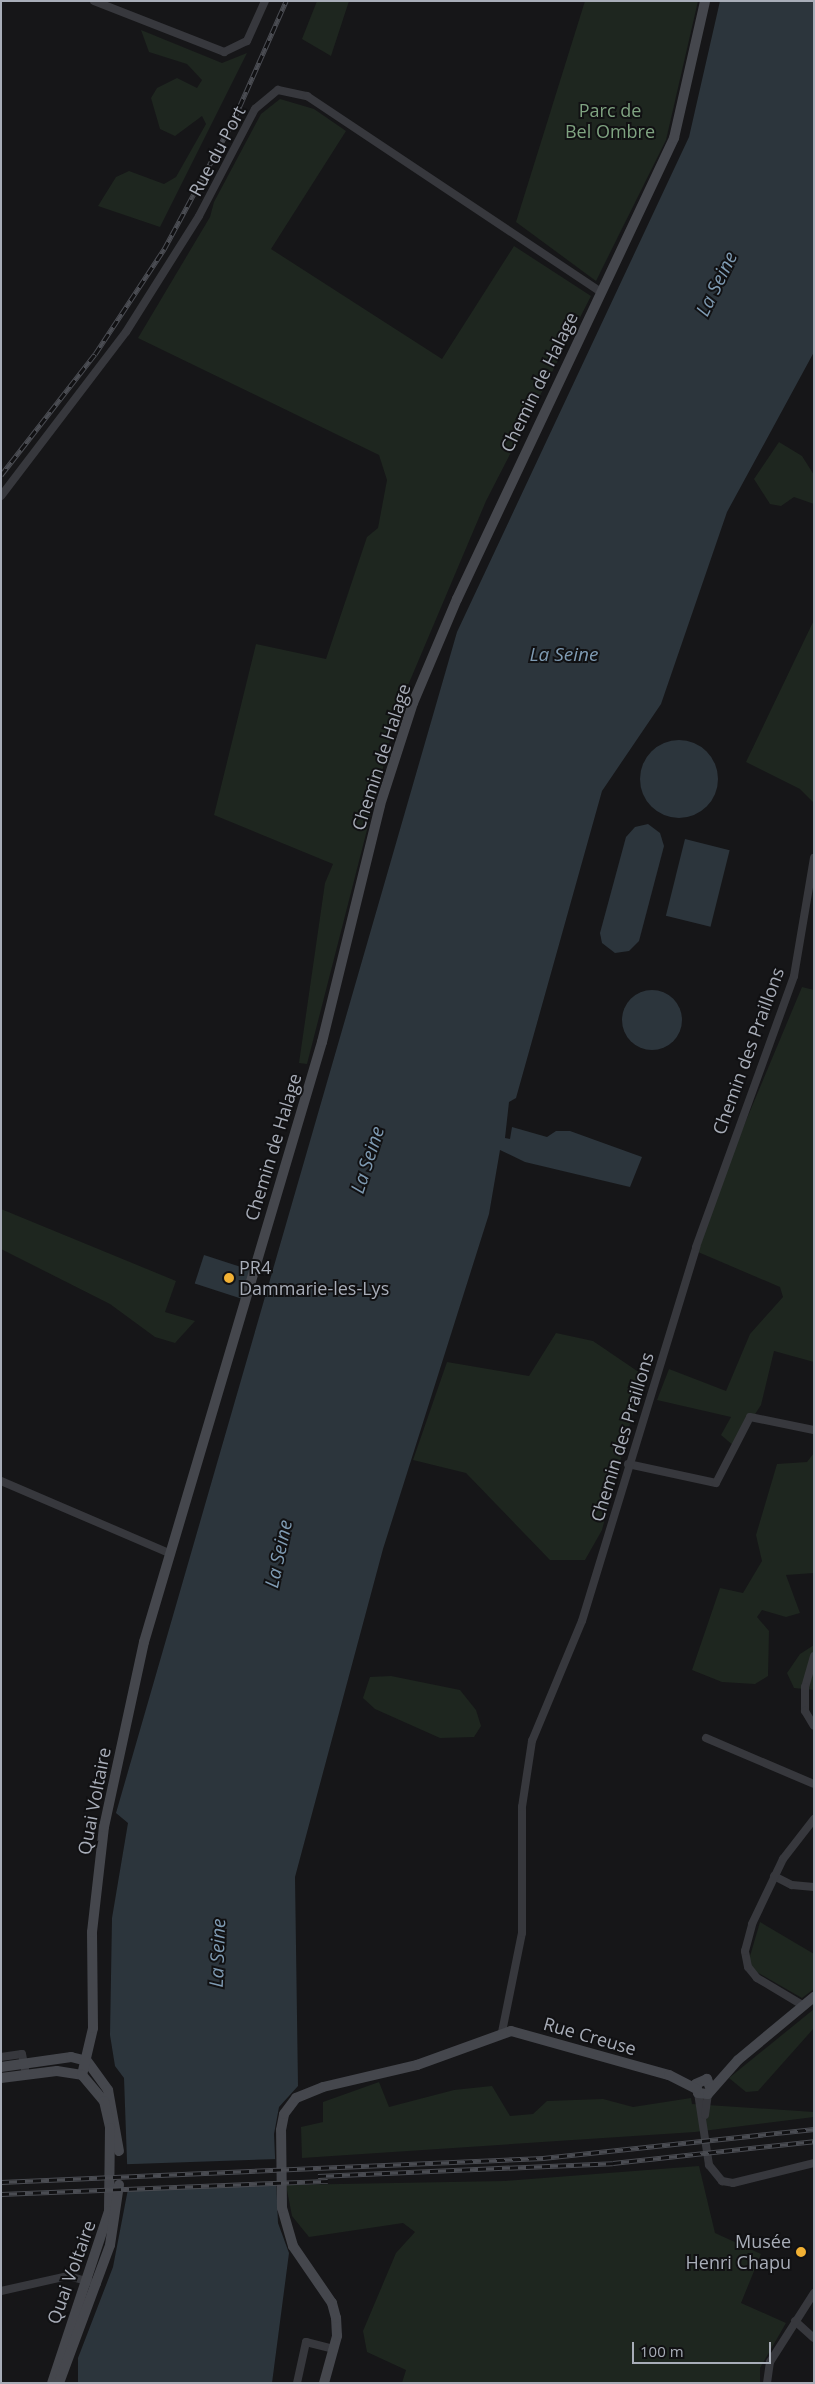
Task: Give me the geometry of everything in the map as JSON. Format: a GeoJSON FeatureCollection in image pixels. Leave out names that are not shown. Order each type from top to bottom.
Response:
{"type":"FeatureCollection","features":[{"type":"Feature","properties":{"kind":"street"},"geometry":{"type":"LineString","coordinates":[[94,1],[213,50],[235,50],[247,41],[265,1]]}},
{"type":"Feature","properties":{"kind":"street","name":"Chemin de Halage"},"geometry":{"type":"LineString","coordinates":[[169,1553],[322,1042],[380,805],[413,703],[526,444],[602,292],[674,138],[705,1]]}},
{"type":"Feature","properties":{"kind":"street","name":"Rue du Port"},"geometry":{"type":"LineString","coordinates":[[1,496],[126,332],[200,216],[255,109],[278,90],[307,96],[602,292]]}},
{"type":"Feature","properties":{"kind":"street","name":"Chemin des Praillons"},"geometry":{"type":"LineString","coordinates":[[502,2032],[522,1933],[522,1806],[532,1741],[582,1621],[628,1464],[726,1156],[794,976],[814,858]]}},
{"type":"Feature","properties":{"kind":"street"},"geometry":{"type":"LineString","coordinates":[[628,1464],[716,1483],[750,1418],[814,1430]]}},
{"type":"Feature","properties":{"kind":"street"},"geometry":{"type":"LineString","coordinates":[[1,1482],[169,1553]]}},
{"type":"Feature","properties":{"kind":"street","name":"Quai Voltaire"},"geometry":{"type":"LineString","coordinates":[[52,2383],[58,2354],[92,2282],[109,2211],[113,2166],[104,2101],[82,2074],[87,2061],[93,2028],[92,1932],[104,1827],[144,1642],[169,1553]]}},
{"type":"Feature","properties":{"kind":"street"},"geometry":{"type":"LineString","coordinates":[[814,1656],[805,1687],[805,1711],[814,1726]]}},
{"type":"Feature","properties":{"kind":"street"},"geometry":{"type":"LineString","coordinates":[[706,1738],[814,1784]]}},
{"type":"Feature","properties":{"kind":"street"},"geometry":{"type":"LineString","coordinates":[[804,2006],[757,1978],[748,1967],[745,1951],[752,1924],[774,1876],[814,1819]]}},
{"type":"Feature","properties":{"kind":"street"},"geometry":{"type":"LineString","coordinates":[[774,1876],[792,1885],[814,1887]]}},
{"type":"Feature","properties":{"kind":"street"},"geometry":{"type":"LineString","coordinates":[[704,2092],[738,2060],[814,1997]]}},
{"type":"Feature","properties":{"kind":"street"},"geometry":{"type":"LineString","coordinates":[[324,2383],[334,2349],[332,2303],[293,2246],[282,2208],[284,2114],[296,2098],[317,2088],[417,2065],[502,2032]]}},
{"type":"Feature","properties":{"kind":"street","name":"Rue Creuse"},"geometry":{"type":"LineString","coordinates":[[502,2032],[521,2033],[670,2075],[704,2079]]}},
{"type":"Feature","properties":{"kind":"street"},"geometry":{"type":"LineString","coordinates":[[1,2058],[22,2054],[26,2075]]}},
{"type":"Feature","properties":{"kind":"street"},"geometry":{"type":"LineString","coordinates":[[1,2067],[71,2058],[87,2061]]}},
{"type":"Feature","properties":{"kind":"street"},"geometry":{"type":"LineString","coordinates":[[704,2079],[738,2060]]}},
{"type":"Feature","properties":{"kind":"street","name":"Quai Voltaire"},"geometry":{"type":"LineString","coordinates":[[59,2383],[92,2282],[114,2225],[120,2164],[114,2108],[104,2078],[87,2061]]}},
{"type":"Feature","properties":{"kind":"street"},"geometry":{"type":"LineString","coordinates":[[1,2078],[57,2071],[82,2074]]}},
{"type":"Feature","properties":{"kind":"street","name":"Rue Creuse"},"geometry":{"type":"LineString","coordinates":[[670,2075],[704,2092]]}},
{"type":"Feature","properties":{"kind":"street"},"geometry":{"type":"LineString","coordinates":[[704,2079],[704,2132],[711,2170],[727,2183],[814,2163]]}},
{"type":"Feature","properties":{"kind":"street"},"geometry":{"type":"LineString","coordinates":[[704,2079],[704,2092]]}},
{"type":"Feature","properties":{"kind":"street"},"geometry":{"type":"LineString","coordinates":[[1,2291],[68,2276],[92,2282]]}},
{"type":"Feature","properties":{"kind":"street"},"geometry":{"type":"LineString","coordinates":[[767,2383],[770,2362],[794,2321],[814,2293]]}},
{"type":"Feature","properties":{"kind":"street"},"geometry":{"type":"LineString","coordinates":[[794,2321],[814,2338]]}},
{"type":"Feature","properties":{"kind":"street"},"geometry":{"type":"LineString","coordinates":[[296,2383],[306,2342],[334,2349]]}},
{"type":"Feature","properties":{"kind":"green space"},"geometry":{"type":"Polygon","coordinates":[[[317,1],[349,1],[331,56],[302,39],[317,1]]]}},
{"type":"Feature","properties":{"kind":"green space","name":"Parc de Bel Ombre"},"geometry":{"type":"Polygon","coordinates":[[[585,1],[698,1],[666,140],[596,281],[516,222],[585,1]]]}},
{"type":"Feature","properties":{"kind":"green space"},"geometry":{"type":"Polygon","coordinates":[[[141,30],[222,63],[247,53],[160,227],[98,206],[116,177],[129,171],[164,184],[176,177],[206,124],[202,116],[175,136],[160,129],[151,98],[157,88],[177,78],[197,88],[202,80],[187,64],[149,52],[141,30]]]}},
{"type":"Feature","properties":{"kind":"green space"},"geometry":{"type":"Polygon","coordinates":[[[280,99],[314,109],[346,131],[271,249],[442,359],[514,246],[591,296],[486,501],[398,709],[307,1064],[299,1063],[325,883],[333,864],[214,815],[256,644],[326,659],[367,537],[378,528],[387,480],[379,455],[138,338],[210,217],[214,202],[261,114],[280,99]]]}},
{"type":"Feature","properties":{"kind":"green space"},"geometry":{"type":"Polygon","coordinates":[[[779,442],[802,456],[814,475],[814,504],[794,497],[781,506],[770,504],[754,479],[779,442]]]}},
{"type":"Feature","properties":{"kind":"green space"},"geometry":{"type":"Polygon","coordinates":[[[814,620],[814,803],[800,789],[746,762],[814,620]]]}},
{"type":"Feature","properties":{"kind":"green space"},"geometry":{"type":"Polygon","coordinates":[[[802,987],[814,990],[814,1362],[774,1351],[761,1405],[734,1446],[721,1435],[731,1417],[657,1400],[669,1369],[726,1391],[750,1334],[783,1297],[780,1287],[698,1252],[727,1166],[802,987]]]}},
{"type":"Feature","properties":{"kind":"green space"},"geometry":{"type":"Polygon","coordinates":[[[1,1209],[176,1281],[165,1312],[195,1321],[175,1343],[155,1337],[110,1304],[1,1249],[1,1209]]]}},
{"type":"Feature","properties":{"kind":"green space"},"geometry":{"type":"Polygon","coordinates":[[[556,1333],[593,1341],[643,1375],[602,1530],[585,1560],[550,1560],[466,1473],[413,1460],[447,1362],[529,1376],[556,1333]]]}},
{"type":"Feature","properties":{"kind":"green space"},"geometry":{"type":"Polygon","coordinates":[[[814,1453],[814,1573],[786,1575],[800,1613],[786,1617],[762,1610],[757,1617],[769,1631],[768,1676],[755,1684],[722,1682],[692,1670],[720,1588],[743,1593],[762,1561],[756,1535],[777,1464],[807,1462],[814,1453]]]}},
{"type":"Feature","properties":{"kind":"green space"},"geometry":{"type":"Polygon","coordinates":[[[814,1645],[814,1690],[794,1688],[787,1673],[800,1654],[814,1645]]]}},
{"type":"Feature","properties":{"kind":"green space"},"geometry":{"type":"Polygon","coordinates":[[[391,1676],[460,1690],[476,1710],[481,1726],[474,1737],[440,1738],[375,1709],[363,1698],[370,1677],[391,1676]]]}},
{"type":"Feature","properties":{"kind":"green space"},"geometry":{"type":"Polygon","coordinates":[[[760,1922],[814,1954],[814,1989],[802,1998],[755,1971],[748,1963],[760,1922]]]}},
{"type":"Feature","properties":{"kind":"green space"},"geometry":{"type":"Polygon","coordinates":[[[814,2009],[814,2028],[758,2091],[746,2092],[729,2078],[814,2009]]]}},
{"type":"Feature","properties":{"kind":"green space"},"geometry":{"type":"Polygon","coordinates":[[[379,2082],[389,2107],[454,2090],[492,2086],[510,2116],[533,2114],[547,2101],[603,2099],[633,2107],[691,2098],[692,2104],[814,2112],[814,2117],[695,2132],[302,2158],[301,2127],[323,2122],[323,2102],[379,2082]]]}},
{"type":"Feature","properties":{"kind":"green space"},"geometry":{"type":"Polygon","coordinates":[[[699,2166],[715,2233],[761,2254],[741,2303],[786,2323],[760,2368],[760,2383],[402,2383],[406,2370],[367,2352],[363,2331],[396,2253],[415,2232],[403,2223],[309,2237],[292,2216],[286,2185],[505,2181],[699,2166]]]}},
{"type":"Feature","properties":{"kind":"water","name":"La Seine"},"geometry":{"type":"Polygon","coordinates":[[[720,1],[814,1],[814,352],[727,512],[661,704],[602,791],[516,1098],[509,1102],[505,1138],[510,1139],[512,1127],[547,1137],[556,1131],[570,1131],[642,1157],[630,1187],[525,1162],[500,1150],[489,1214],[383,1549],[295,1877],[298,2086],[279,2107],[274,2134],[278,2223],[289,2253],[272,2383],[78,2383],[78,2358],[113,2267],[128,2189],[124,2078],[115,2066],[110,2035],[112,1918],[128,1823],[116,1813],[457,632],[689,137],[720,1]]]}},
{"type":"Feature","properties":{"kind":"water"},"geometry":{"type":"Polygon","coordinates":[[[679,740],[694,743],[707,751],[715,764],[718,779],[715,794],[707,807],[694,815],[679,818],[664,815],[651,807],[643,794],[640,779],[643,764],[651,751],[664,743],[679,740]]]}},
{"type":"Feature","properties":{"kind":"water"},"geometry":{"type":"Polygon","coordinates":[[[648,824],[660,833],[664,846],[639,941],[629,951],[615,953],[602,943],[600,933],[626,837],[635,827],[648,824]]]}},
{"type":"Feature","properties":{"kind":"water"},"geometry":{"type":"Polygon","coordinates":[[[685,839],[730,850],[711,927],[666,916],[685,839]]]}},
{"type":"Feature","properties":{"kind":"water"},"geometry":{"type":"Polygon","coordinates":[[[646,990],[658,990],[669,995],[677,1003],[682,1014],[680,1032],[669,1045],[658,1050],[646,1050],[635,1045],[627,1037],[622,1026],[622,1014],[627,1003],[635,995],[646,990]]]}},
{"type":"Feature","properties":{"kind":"water","name":"PR4 Dammarie-les-Lys"},"geometry":{"type":"Polygon","coordinates":[[[204,1255],[253,1271],[243,1299],[195,1284],[204,1255]]]}},
{"type":"Feature","properties":{"kind":"pier"},"geometry":{"type":"Polygon","coordinates":[[[278,2159],[279,2185],[127,2190],[126,2164],[278,2159]]]}},
{"type":"Feature","properties":{"kind":"railway"},"geometry":{"type":"LineString","coordinates":[[1,475],[95,354],[164,249],[233,121],[286,1]]}},
{"type":"Feature","properties":{"kind":"railway"},"geometry":{"type":"LineString","coordinates":[[1,2182],[543,2158],[814,2129]]}},
{"type":"Feature","properties":{"kind":"railway"},"geometry":{"type":"LineString","coordinates":[[318,2176],[613,2163],[814,2141]]}},
{"type":"Feature","properties":{"kind":"railway"},"geometry":{"type":"LineString","coordinates":[[1,2194],[328,2181]]}},
{"type":"Feature","properties":{"kind":"place","name":"PR4 Dammarie-les-Lys"},"geometry":{"type":"Point","coordinates":[229,1278]}},
{"type":"Feature","properties":{"kind":"place","name":"Musée Henri Chapu"},"geometry":{"type":"Point","coordinates":[801,2252]}}]}
